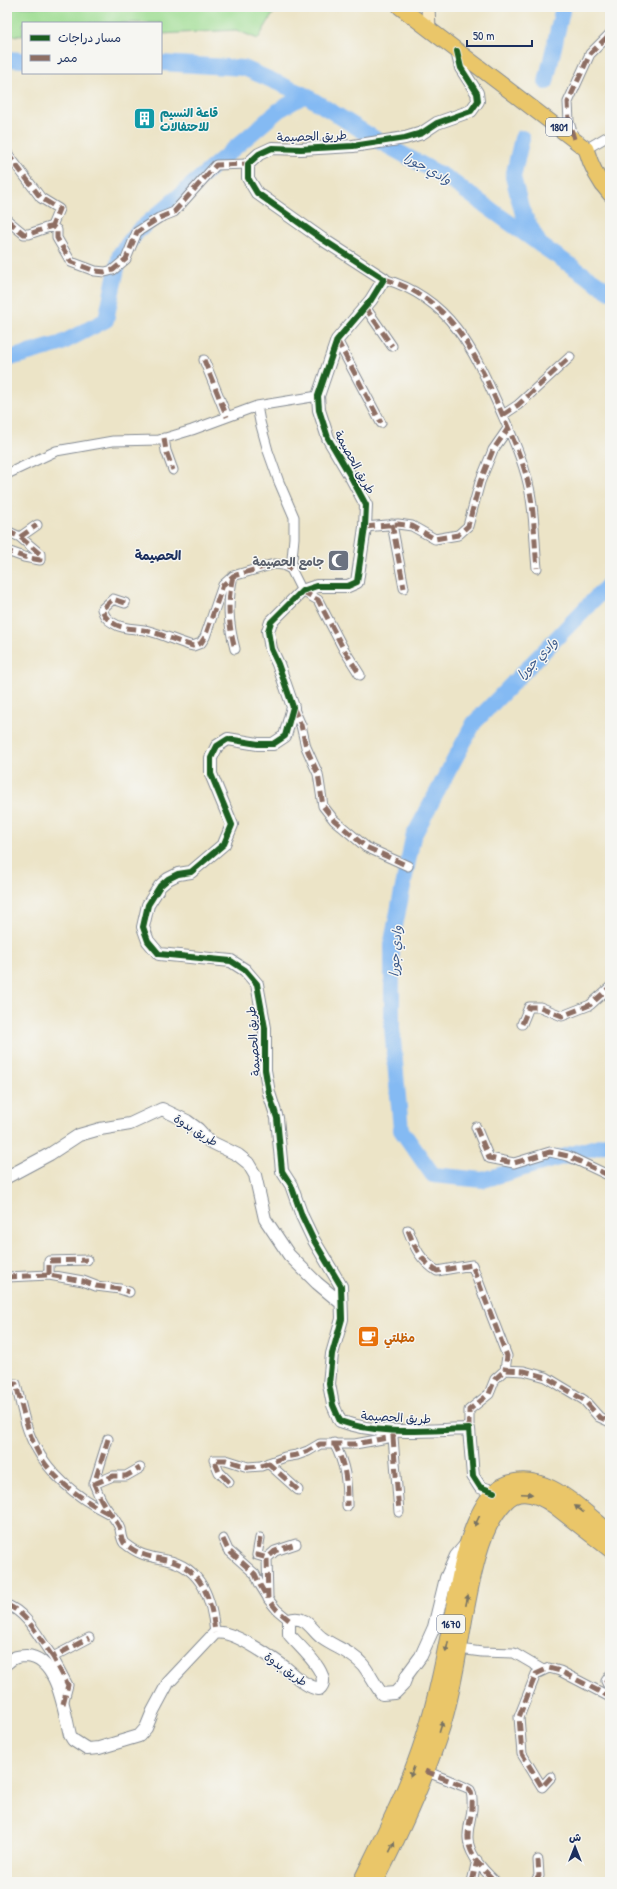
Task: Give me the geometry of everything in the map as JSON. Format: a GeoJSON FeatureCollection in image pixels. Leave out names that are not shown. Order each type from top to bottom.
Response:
{"type":"FeatureCollection","features":[{"type":"Feature","properties":{"kind":"highway","name":"1670"},"geometry":{"type":"LineString","coordinates":[[360,1882],[392,1819],[424,1740],[440,1677],[467,1543],[477,1520],[514,1482],[528,1480],[541,1483],[561,1494],[610,1533]]}},
{"type":"Feature","properties":{"kind":"highway"},"geometry":{"type":"LineString","coordinates":[[500,1496],[524,1493],[534,1494],[546,1499],[610,1549]]}},
{"type":"Feature","properties":{"kind":"highway","name":"1670"},"geometry":{"type":"LineString","coordinates":[[375,1882],[415,1798],[442,1726],[459,1649],[466,1603],[479,1550],[500,1496]]}},
{"type":"Feature","properties":{"kind":"main road","name":"1801"},"geometry":{"type":"LineString","coordinates":[[400,7],[580,144]]}},
{"type":"Feature","properties":{"kind":"main road"},"geometry":{"type":"LineString","coordinates":[[428,7],[429,28]]}},
{"type":"Feature","properties":{"kind":"main road"},"geometry":{"type":"LineString","coordinates":[[580,144],[602,186],[610,194]]}},
{"type":"Feature","properties":{"kind":"street"},"geometry":{"type":"LineString","coordinates":[[610,34],[590,54],[568,102],[569,122],[580,144],[610,135]]}},
{"type":"Feature","properties":{"kind":"street","name":"طريق الحصيمة"},"geometry":{"type":"LineString","coordinates":[[248,164],[259,154],[272,148],[301,149],[382,143],[422,133],[437,123],[472,111],[478,101],[477,93],[461,68],[457,51]]}},
{"type":"Feature","properties":{"kind":"street"},"geometry":{"type":"LineString","coordinates":[[7,153],[41,198],[59,209],[52,226],[29,234],[24,234],[7,220]]}},
{"type":"Feature","properties":{"kind":"street"},"geometry":{"type":"LineString","coordinates":[[52,226],[57,230],[56,238],[71,262],[96,271],[105,272],[113,270],[126,258],[136,232],[158,218],[174,212],[216,165],[248,164],[248,178],[257,193],[322,239],[384,278],[414,289],[427,298],[450,321],[474,354],[509,427],[528,483],[537,568]]}},
{"type":"Feature","properties":{"kind":"street","name":"طريق الحصيمة"},"geometry":{"type":"LineString","coordinates":[[302,591],[317,586],[348,586],[357,582],[365,527],[366,505],[328,438],[319,410],[318,396],[337,340],[365,307],[384,278]]}},
{"type":"Feature","properties":{"kind":"street"},"geometry":{"type":"LineString","coordinates":[[365,307],[392,346]]}},
{"type":"Feature","properties":{"kind":"street"},"geometry":{"type":"LineString","coordinates":[[337,340],[381,423]]}},
{"type":"Feature","properties":{"kind":"street"},"geometry":{"type":"LineString","coordinates":[[503,415],[518,405],[570,357]]}},
{"type":"Feature","properties":{"kind":"street"},"geometry":{"type":"LineString","coordinates":[[204,360],[228,417]]}},
{"type":"Feature","properties":{"kind":"street"},"geometry":{"type":"LineString","coordinates":[[7,474],[56,451],[114,441],[164,438],[257,406],[318,396]]}},
{"type":"Feature","properties":{"kind":"street"},"geometry":{"type":"LineString","coordinates":[[257,406],[270,458],[294,517],[294,538],[291,569],[302,591],[318,600],[343,648],[360,675]]}},
{"type":"Feature","properties":{"kind":"street"},"geometry":{"type":"LineString","coordinates":[[365,527],[392,524],[412,526],[435,539],[458,535],[468,526],[480,482],[493,450],[509,427]]}},
{"type":"Feature","properties":{"kind":"street"},"geometry":{"type":"LineString","coordinates":[[164,438],[166,452],[173,470]]}},
{"type":"Feature","properties":{"kind":"street"},"geometry":{"type":"LineString","coordinates":[[392,524],[404,588]]}},
{"type":"Feature","properties":{"kind":"street"},"geometry":{"type":"LineString","coordinates":[[20,537],[37,525]]}},
{"type":"Feature","properties":{"kind":"street"},"geometry":{"type":"LineString","coordinates":[[7,531],[20,537],[40,554],[40,560],[24,557],[7,551]]}},
{"type":"Feature","properties":{"kind":"street"},"geometry":{"type":"LineString","coordinates":[[125,602],[113,599],[106,603],[102,609],[105,617],[114,624],[124,628],[136,628],[150,631],[193,646],[201,643],[206,636],[223,585],[233,576],[274,564],[283,565],[291,569]]}},
{"type":"Feature","properties":{"kind":"street"},"geometry":{"type":"LineString","coordinates":[[233,576],[228,598],[228,616],[235,649]]}},
{"type":"Feature","properties":{"kind":"street"},"geometry":{"type":"LineString","coordinates":[[302,591],[271,622],[268,631],[271,649],[301,725],[306,747],[318,774],[324,806],[334,820],[366,847],[408,866]]}},
{"type":"Feature","properties":{"kind":"street","name":"طريق الحصيمة"},"geometry":{"type":"LineString","coordinates":[[293,707],[285,736],[273,744],[258,744],[228,739],[216,746],[211,758],[211,774],[232,825],[224,844],[209,858],[191,872],[178,874],[160,886],[148,905],[143,927],[148,941],[159,954],[231,961],[245,970],[257,984],[266,1028],[266,1070],[269,1093],[276,1118],[282,1171],[291,1185],[302,1216],[313,1239],[341,1286],[342,1319],[332,1354],[329,1384],[333,1405],[340,1421],[357,1427],[394,1433],[469,1429]]}},
{"type":"Feature","properties":{"kind":"street"},"geometry":{"type":"LineString","coordinates":[[522,1024],[529,1007],[540,1007],[562,1016],[590,1005],[610,987]]}},
{"type":"Feature","properties":{"kind":"street","name":"طريق بدوة"},"geometry":{"type":"LineString","coordinates":[[7,1177],[50,1154],[79,1135],[100,1129],[130,1124],[162,1109],[187,1121],[209,1140],[238,1154],[248,1163],[255,1175],[265,1218],[289,1255],[317,1283],[342,1303]]}},
{"type":"Feature","properties":{"kind":"street"},"geometry":{"type":"LineString","coordinates":[[476,1127],[489,1158],[514,1163],[550,1152],[568,1156],[610,1176]]}},
{"type":"Feature","properties":{"kind":"street"},"geometry":{"type":"LineString","coordinates":[[408,1230],[415,1248],[426,1264],[436,1271],[472,1265],[507,1356],[505,1370],[495,1379],[489,1394],[469,1410],[473,1476],[480,1488],[500,1496]]}},
{"type":"Feature","properties":{"kind":"street"},"geometry":{"type":"LineString","coordinates":[[49,1275],[49,1261],[87,1260]]}},
{"type":"Feature","properties":{"kind":"street"},"geometry":{"type":"LineString","coordinates":[[7,1277],[49,1275],[129,1292]]}},
{"type":"Feature","properties":{"kind":"street"},"geometry":{"type":"LineString","coordinates":[[505,1370],[524,1371],[546,1377],[584,1400],[599,1417],[610,1422]]}},
{"type":"Feature","properties":{"kind":"street"},"geometry":{"type":"LineString","coordinates":[[7,1384],[16,1384],[34,1445],[44,1461],[70,1490],[88,1503],[110,1514]]}},
{"type":"Feature","properties":{"kind":"street"},"geometry":{"type":"LineString","coordinates":[[229,1482],[219,1472],[214,1460],[226,1460],[248,1468],[268,1463],[285,1456],[297,1455],[320,1444],[355,1444],[394,1433],[399,1512]]}},
{"type":"Feature","properties":{"kind":"street"},"geometry":{"type":"LineString","coordinates":[[7,1663],[12,1658],[22,1656],[30,1656],[40,1660],[58,1684],[70,1734],[73,1740],[87,1749],[99,1748],[139,1736],[146,1728],[168,1683],[215,1632],[209,1599],[203,1585],[183,1565],[148,1557],[134,1551],[122,1541],[119,1527],[102,1503],[94,1484],[108,1439]]}},
{"type":"Feature","properties":{"kind":"street"},"geometry":{"type":"LineString","coordinates":[[334,1443],[343,1459],[347,1478],[347,1506]]}},
{"type":"Feature","properties":{"kind":"street"},"geometry":{"type":"LineString","coordinates":[[268,1463],[298,1490]]}},
{"type":"Feature","properties":{"kind":"street"},"geometry":{"type":"LineString","coordinates":[[94,1484],[113,1476],[126,1476],[140,1468]]}},
{"type":"Feature","properties":{"kind":"street"},"geometry":{"type":"LineString","coordinates":[[260,1538],[257,1554],[267,1558]]}},
{"type":"Feature","properties":{"kind":"street"},"geometry":{"type":"LineString","coordinates":[[223,1539],[228,1550],[255,1574],[260,1586],[277,1610],[289,1620],[295,1618],[306,1622],[321,1637],[350,1653],[363,1666],[382,1694],[396,1693],[407,1675],[422,1656],[434,1627],[446,1578],[456,1556],[467,1543]]}},
{"type":"Feature","properties":{"kind":"street"},"geometry":{"type":"LineString","coordinates":[[267,1558],[275,1552],[296,1544]]}},
{"type":"Feature","properties":{"kind":"street"},"geometry":{"type":"LineString","coordinates":[[267,1558],[268,1599]]}},
{"type":"Feature","properties":{"kind":"street"},"geometry":{"type":"LineString","coordinates":[[7,1605],[16,1608],[26,1618],[40,1641],[53,1657],[68,1685],[63,1704]]}},
{"type":"Feature","properties":{"kind":"street","name":"طريق بدوة"},"geometry":{"type":"LineString","coordinates":[[215,1632],[220,1631],[246,1642],[312,1688],[319,1689],[322,1686],[322,1676],[318,1668],[289,1634],[289,1620]]}},
{"type":"Feature","properties":{"kind":"street"},"geometry":{"type":"LineString","coordinates":[[53,1657],[89,1638]]}},
{"type":"Feature","properties":{"kind":"street"},"geometry":{"type":"LineString","coordinates":[[459,1649],[514,1653],[543,1670]]}},
{"type":"Feature","properties":{"kind":"street"},"geometry":{"type":"LineString","coordinates":[[551,1776],[542,1787],[522,1754],[519,1717],[536,1674],[549,1668],[560,1671],[610,1697]]}},
{"type":"Feature","properties":{"kind":"street"},"geometry":{"type":"LineString","coordinates":[[610,1675],[606,1681],[610,1689]]}},
{"type":"Feature","properties":{"kind":"street"},"geometry":{"type":"LineString","coordinates":[[425,1771],[447,1781],[467,1787],[471,1791],[472,1801],[468,1837],[470,1849],[477,1860],[496,1882]]}},
{"type":"Feature","properties":{"kind":"street"},"geometry":{"type":"LineString","coordinates":[[472,1882],[477,1860]]}},
{"type":"Feature","properties":{"kind":"street"},"geometry":{"type":"LineString","coordinates":[[535,1882],[539,1876],[538,1860]]}},
{"type":"Feature","properties":{"kind":"green space"},"geometry":{"type":"Polygon","coordinates":[[[7,7],[277,7],[258,39],[236,30],[162,34],[162,22],[22,22],[22,36],[7,35],[7,7]]]}},
{"type":"Feature","properties":{"kind":"waterway"},"geometry":{"type":"LineString","coordinates":[[546,82],[563,7]]}},
{"type":"Feature","properties":{"kind":"waterway","name":"وادي جورا"},"geometry":{"type":"LineString","coordinates":[[7,59],[22,60]]}},
{"type":"Feature","properties":{"kind":"waterway","name":"وادي جورا"},"geometry":{"type":"LineString","coordinates":[[162,63],[244,68],[305,95],[382,143],[447,178],[539,244],[610,292]]}},
{"type":"Feature","properties":{"kind":"waterway"},"geometry":{"type":"LineString","coordinates":[[7,359],[60,344],[106,320],[120,254],[137,232],[279,110],[305,95]]}},
{"type":"Feature","properties":{"kind":"waterway"},"geometry":{"type":"LineString","coordinates":[[522,138],[513,177],[522,211],[538,241]]}},
{"type":"Feature","properties":{"kind":"waterway","name":"وادي جورا"},"geometry":{"type":"LineString","coordinates":[[610,583],[474,723],[413,837],[392,941],[392,1028],[401,1130],[433,1175],[483,1180],[610,1143]]}},
{"type":"Feature","properties":{"kind":"marked path"},"geometry":{"type":"LineString","coordinates":[[574,139],[569,122],[568,102],[590,54],[610,34]]}},
{"type":"Feature","properties":{"kind":"marked path"},"geometry":{"type":"LineString","coordinates":[[7,153],[41,198],[59,209],[52,226]]}},
{"type":"Feature","properties":{"kind":"marked path"},"geometry":{"type":"LineString","coordinates":[[7,220],[24,234],[29,234],[52,226],[57,230],[57,238],[71,262],[95,271],[105,272],[113,270],[126,259],[137,232],[159,218],[174,212],[216,165],[248,164]]}},
{"type":"Feature","properties":{"kind":"marked path"},"geometry":{"type":"LineString","coordinates":[[384,279],[407,288],[426,299],[443,313],[469,346],[511,435],[525,473],[532,504],[537,568]]}},
{"type":"Feature","properties":{"kind":"marked path"},"geometry":{"type":"LineString","coordinates":[[365,307],[392,346]]}},
{"type":"Feature","properties":{"kind":"marked path"},"geometry":{"type":"LineString","coordinates":[[337,340],[381,423]]}},
{"type":"Feature","properties":{"kind":"marked path"},"geometry":{"type":"LineString","coordinates":[[503,415],[518,405],[570,357]]}},
{"type":"Feature","properties":{"kind":"marked path"},"geometry":{"type":"LineString","coordinates":[[204,360],[227,417]]}},
{"type":"Feature","properties":{"kind":"marked path"},"geometry":{"type":"LineString","coordinates":[[365,527],[398,524],[412,526],[435,539],[458,535],[468,526],[480,482],[493,450],[509,427]]}},
{"type":"Feature","properties":{"kind":"marked path"},"geometry":{"type":"LineString","coordinates":[[164,438],[166,451],[173,470]]}},
{"type":"Feature","properties":{"kind":"marked path"},"geometry":{"type":"LineString","coordinates":[[392,524],[404,588]]}},
{"type":"Feature","properties":{"kind":"marked path"},"geometry":{"type":"LineString","coordinates":[[20,537],[37,525]]}},
{"type":"Feature","properties":{"kind":"marked path"},"geometry":{"type":"LineString","coordinates":[[7,531],[20,537],[40,554],[40,560],[24,557],[7,551]]}},
{"type":"Feature","properties":{"kind":"marked path"},"geometry":{"type":"LineString","coordinates":[[125,603],[113,599],[102,609],[107,618],[117,625],[126,628],[149,631],[193,646],[201,643],[205,637],[223,585],[233,576],[274,564],[283,565],[291,569]]}},
{"type":"Feature","properties":{"kind":"marked path"},"geometry":{"type":"LineString","coordinates":[[233,576],[229,612],[235,649]]}},
{"type":"Feature","properties":{"kind":"marked path"},"geometry":{"type":"LineString","coordinates":[[302,591],[318,600],[343,648],[360,675]]}},
{"type":"Feature","properties":{"kind":"marked path"},"geometry":{"type":"LineString","coordinates":[[293,707],[301,725],[306,747],[318,774],[323,806],[334,820],[366,847],[408,866]]}},
{"type":"Feature","properties":{"kind":"marked path"},"geometry":{"type":"LineString","coordinates":[[522,1024],[529,1007],[540,1007],[562,1016],[590,1005],[610,987]]}},
{"type":"Feature","properties":{"kind":"marked path"},"geometry":{"type":"LineString","coordinates":[[476,1127],[489,1158],[514,1163],[550,1152],[568,1156],[610,1176]]}},
{"type":"Feature","properties":{"kind":"marked path"},"geometry":{"type":"LineString","coordinates":[[408,1230],[422,1258],[437,1271],[472,1265],[507,1356],[505,1370]]}},
{"type":"Feature","properties":{"kind":"marked path"},"geometry":{"type":"LineString","coordinates":[[49,1275],[49,1261],[87,1260]]}},
{"type":"Feature","properties":{"kind":"marked path"},"geometry":{"type":"LineString","coordinates":[[7,1277],[49,1275],[129,1292]]}},
{"type":"Feature","properties":{"kind":"marked path"},"geometry":{"type":"LineString","coordinates":[[469,1429],[469,1410],[489,1394],[495,1379],[505,1370],[524,1371],[546,1377],[584,1400],[599,1417],[610,1422]]}},
{"type":"Feature","properties":{"kind":"marked path"},"geometry":{"type":"LineString","coordinates":[[7,1384],[16,1384],[31,1437],[40,1456],[47,1466],[76,1494],[110,1514]]}},
{"type":"Feature","properties":{"kind":"marked path"},"geometry":{"type":"LineString","coordinates":[[229,1482],[219,1472],[214,1460],[226,1460],[248,1467],[261,1466],[285,1457],[308,1451],[320,1444],[355,1444],[393,1437],[395,1430]]}},
{"type":"Feature","properties":{"kind":"marked path"},"geometry":{"type":"LineString","coordinates":[[393,1437],[399,1512]]}},
{"type":"Feature","properties":{"kind":"marked path"},"geometry":{"type":"LineString","coordinates":[[108,1439],[94,1484],[102,1501],[119,1526],[124,1543],[140,1553],[178,1564],[197,1577],[208,1597],[214,1621],[215,1633]]}},
{"type":"Feature","properties":{"kind":"marked path"},"geometry":{"type":"LineString","coordinates":[[334,1443],[341,1459],[345,1474],[347,1506]]}},
{"type":"Feature","properties":{"kind":"marked path"},"geometry":{"type":"LineString","coordinates":[[268,1463],[298,1490]]}},
{"type":"Feature","properties":{"kind":"marked path"},"geometry":{"type":"LineString","coordinates":[[94,1484],[113,1476],[126,1476],[140,1468]]}},
{"type":"Feature","properties":{"kind":"marked path"},"geometry":{"type":"LineString","coordinates":[[260,1538],[257,1555],[267,1558]]}},
{"type":"Feature","properties":{"kind":"marked path"},"geometry":{"type":"LineString","coordinates":[[223,1539],[228,1550],[255,1574],[267,1597]]}},
{"type":"Feature","properties":{"kind":"marked path"},"geometry":{"type":"LineString","coordinates":[[289,1620],[277,1610],[268,1599],[267,1558],[275,1551],[296,1544]]}},
{"type":"Feature","properties":{"kind":"marked path"},"geometry":{"type":"LineString","coordinates":[[7,1605],[27,1620],[53,1657]]}},
{"type":"Feature","properties":{"kind":"marked path"},"geometry":{"type":"LineString","coordinates":[[63,1704],[68,1685],[53,1657],[89,1638]]}},
{"type":"Feature","properties":{"kind":"marked path"},"geometry":{"type":"LineString","coordinates":[[551,1777],[542,1787],[522,1754],[519,1717],[536,1674],[549,1668],[560,1671],[610,1697]]}},
{"type":"Feature","properties":{"kind":"marked path"},"geometry":{"type":"LineString","coordinates":[[610,1675],[606,1681],[610,1689]]}},
{"type":"Feature","properties":{"kind":"marked path"},"geometry":{"type":"LineString","coordinates":[[425,1771],[457,1783],[470,1790],[472,1797],[472,1809],[468,1829],[468,1842],[477,1861],[486,1873],[496,1882]]}},
{"type":"Feature","properties":{"kind":"marked path"},"geometry":{"type":"LineString","coordinates":[[472,1882],[477,1860]]}},
{"type":"Feature","properties":{"kind":"marked path"},"geometry":{"type":"LineString","coordinates":[[535,1882],[539,1876],[538,1860]]}},
{"type":"Feature","properties":{"kind":"cycle path"},"geometry":{"type":"LineString","coordinates":[[457,51],[461,68],[477,93],[478,101],[471,111],[437,123],[422,133],[405,138],[353,146],[301,149],[272,148],[259,154],[248,164],[248,178],[257,193],[322,239],[384,279],[371,300],[337,340],[318,396],[319,410],[328,438],[366,505],[365,527],[357,582],[348,586],[317,586],[302,591],[271,622],[268,631],[271,649],[278,664],[293,707],[285,736],[273,744],[258,744],[228,739],[217,746],[211,758],[211,774],[232,825],[224,844],[191,872],[178,874],[168,879],[160,886],[148,905],[143,927],[148,941],[159,954],[231,961],[245,970],[257,984],[265,1028],[265,1070],[269,1093],[277,1118],[282,1171],[291,1185],[302,1216],[313,1239],[341,1286],[342,1319],[332,1354],[329,1384],[333,1405],[340,1421],[355,1426],[387,1430],[420,1431],[469,1429],[473,1476],[480,1487],[494,1492]]}},
{"type":"Feature","properties":{"kind":"place","name":"قاعة النسيم للاحتفالات"},"geometry":{"type":"Point","coordinates":[145,119]}},
{"type":"Feature","properties":{"kind":"place","name":"جامع الحصيمة"},"geometry":{"type":"Point","coordinates":[339,561]}},
{"type":"Feature","properties":{"kind":"place","name":"مظلتي"},"geometry":{"type":"Point","coordinates":[368,1337]}},
{"type":"Feature","properties":{"kind":"district","name":"الحصيمة"},"geometry":{"type":"Point","coordinates":[158,555]}}]}
